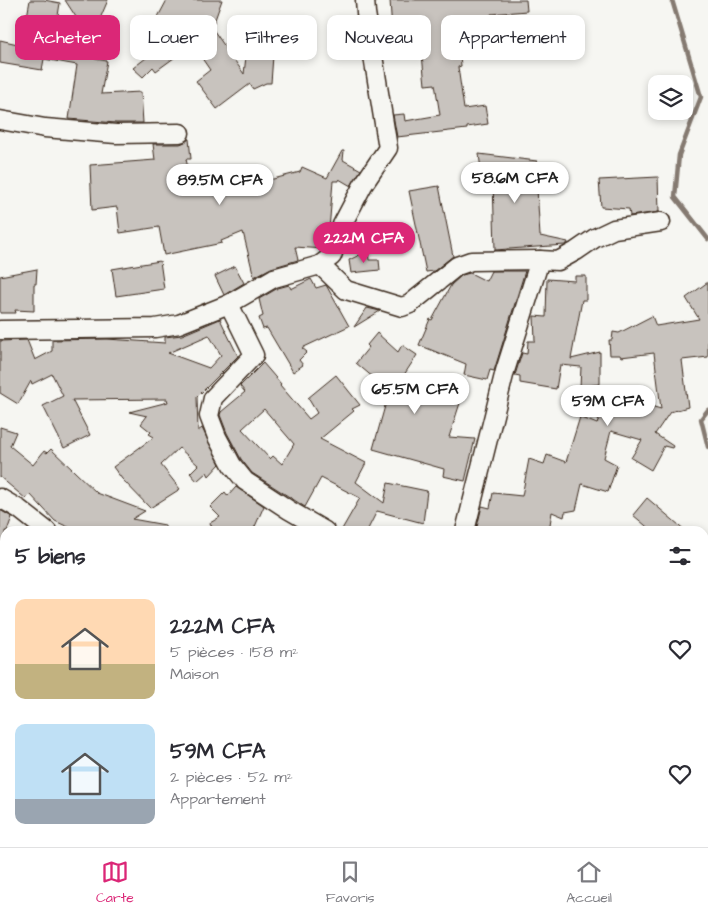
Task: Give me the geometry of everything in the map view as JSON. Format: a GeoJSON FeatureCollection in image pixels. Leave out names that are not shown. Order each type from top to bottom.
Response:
{"type":"FeatureCollection","features":[{"type":"Feature","properties":{"kind":"street"},"geometry":{"type":"LineString","coordinates":[[0,330],[155,328],[179,324],[229,304],[274,278],[320,265],[332,256],[342,225],[363,185],[388,148],[365,0]]}},
{"type":"Feature","properties":{"kind":"street"},"geometry":{"type":"LineString","coordinates":[[0,120],[45,128],[116,134],[180,133]]}},
{"type":"Feature","properties":{"kind":"street"},"geometry":{"type":"LineString","coordinates":[[320,265],[346,290],[402,307],[410,304],[457,266],[471,261],[558,261],[576,252],[595,238],[614,229],[660,222]]}},
{"type":"Feature","properties":{"kind":"street"},"geometry":{"type":"LineString","coordinates":[[466,526],[505,371],[540,260]]}},
{"type":"Feature","properties":{"kind":"street"},"geometry":{"type":"LineString","coordinates":[[229,304],[254,355],[214,398],[209,416],[217,437],[232,465],[245,481],[316,526]]}},
{"type":"Feature","properties":{"kind":"street"},"geometry":{"type":"LineString","coordinates":[[0,498],[19,509],[41,526]]}},
{"type":"Feature","properties":{"kind":"building"},"geometry":{"type":"Polygon","coordinates":[[[30,0],[60,3],[58,15],[27,15],[30,0]]]}},
{"type":"Feature","properties":{"kind":"building"},"geometry":{"type":"Polygon","coordinates":[[[65,0],[108,0],[102,15],[75,15],[65,0]]]}},
{"type":"Feature","properties":{"kind":"building"},"geometry":{"type":"Polygon","coordinates":[[[167,0],[222,0],[217,15],[159,15],[167,0]]]}},
{"type":"Feature","properties":{"kind":"building"},"geometry":{"type":"Polygon","coordinates":[[[390,0],[526,0],[527,11],[491,15],[441,15],[441,60],[460,60],[461,66],[458,67],[464,109],[485,106],[488,124],[467,127],[467,129],[397,137],[393,115],[404,114],[405,121],[440,115],[435,84],[425,85],[423,60],[431,60],[431,15],[391,15],[390,0]]]}},
{"type":"Feature","properties":{"kind":"building"},"geometry":{"type":"Polygon","coordinates":[[[217,35],[227,50],[227,60],[234,60],[244,74],[246,60],[273,60],[271,83],[266,83],[253,89],[250,84],[217,109],[196,81],[210,70],[203,60],[217,60],[217,35]]]}},
{"type":"Feature","properties":{"kind":"building"},"geometry":{"type":"Polygon","coordinates":[[[0,40],[15,43],[15,60],[44,60],[42,70],[0,63],[0,40]]]}},
{"type":"Feature","properties":{"kind":"building"},"geometry":{"type":"Polygon","coordinates":[[[50,60],[107,61],[101,94],[141,92],[143,123],[69,119],[77,65],[50,60]]]}},
{"type":"Feature","properties":{"kind":"building"},"geometry":{"type":"Polygon","coordinates":[[[143,60],[171,60],[156,71],[153,67],[143,77],[133,68],[143,60]]]}},
{"type":"Feature","properties":{"kind":"building"},"geometry":{"type":"Polygon","coordinates":[[[189,139],[191,159],[186,159],[191,182],[233,177],[235,189],[300,172],[302,167],[327,178],[342,151],[344,151],[343,160],[361,170],[351,186],[339,179],[339,181],[333,181],[329,230],[323,249],[295,247],[298,260],[271,268],[254,277],[243,232],[221,241],[222,243],[164,255],[159,227],[120,233],[117,207],[92,210],[90,165],[155,160],[153,144],[180,144],[189,139]]]}},
{"type":"Feature","properties":{"kind":"building"},"geometry":{"type":"Polygon","coordinates":[[[479,154],[537,161],[533,189],[537,189],[540,236],[568,242],[567,244],[495,250],[493,181],[489,181],[490,169],[481,170],[479,154]]]}},
{"type":"Feature","properties":{"kind":"building"},"geometry":{"type":"Polygon","coordinates":[[[658,177],[659,212],[630,216],[629,209],[601,207],[599,180],[658,177]]]}},
{"type":"Feature","properties":{"kind":"building"},"geometry":{"type":"Polygon","coordinates":[[[439,186],[453,256],[434,271],[426,272],[409,191],[439,186]]]}},
{"type":"Feature","properties":{"kind":"building"},"geometry":{"type":"Polygon","coordinates":[[[368,251],[369,260],[379,260],[380,270],[351,273],[349,260],[368,251]]]}},
{"type":"Feature","properties":{"kind":"building"},"geometry":{"type":"Polygon","coordinates":[[[160,261],[164,289],[116,296],[112,269],[160,261]]]}},
{"type":"Feature","properties":{"kind":"building"},"geometry":{"type":"Polygon","coordinates":[[[235,266],[244,283],[224,295],[215,276],[235,266]]]}},
{"type":"Feature","properties":{"kind":"building"},"geometry":{"type":"Polygon","coordinates":[[[37,269],[36,284],[34,284],[34,311],[15,310],[16,313],[0,313],[0,276],[37,269]]]}},
{"type":"Feature","properties":{"kind":"building"},"geometry":{"type":"Polygon","coordinates":[[[491,271],[525,271],[494,371],[490,370],[487,380],[464,375],[466,364],[419,345],[430,319],[432,320],[451,285],[462,275],[470,273],[486,281],[491,271]]]}},
{"type":"Feature","properties":{"kind":"building"},"geometry":{"type":"Polygon","coordinates":[[[575,276],[586,276],[586,300],[582,300],[571,359],[600,352],[600,384],[580,387],[581,367],[560,365],[556,389],[520,383],[520,376],[515,375],[522,353],[527,354],[528,341],[535,341],[534,316],[546,317],[547,279],[575,281],[575,276]]]}},
{"type":"Feature","properties":{"kind":"building"},"geometry":{"type":"Polygon","coordinates":[[[311,279],[316,288],[326,285],[349,326],[302,348],[307,352],[299,360],[303,365],[293,372],[267,328],[263,329],[259,318],[263,316],[259,299],[278,288],[289,285],[291,289],[311,279]]]}},
{"type":"Feature","properties":{"kind":"building"},"geometry":{"type":"Polygon","coordinates":[[[708,282],[708,357],[682,360],[688,407],[670,412],[655,434],[673,446],[672,448],[664,446],[651,470],[631,458],[642,440],[611,431],[604,458],[617,465],[608,492],[582,484],[576,510],[565,512],[564,517],[552,512],[550,526],[477,526],[482,506],[490,508],[493,493],[522,496],[529,459],[544,464],[547,455],[566,462],[580,417],[597,424],[609,392],[622,398],[661,409],[654,353],[621,357],[620,355],[610,355],[609,340],[612,340],[613,332],[619,333],[652,316],[656,326],[699,319],[686,298],[708,282]]]}},
{"type":"Feature","properties":{"kind":"building"},"geometry":{"type":"Polygon","coordinates":[[[367,308],[380,311],[354,327],[367,308]]]}},
{"type":"Feature","properties":{"kind":"building"},"geometry":{"type":"Polygon","coordinates":[[[220,319],[238,356],[197,397],[198,431],[202,428],[220,464],[209,476],[207,472],[197,481],[190,473],[198,465],[179,448],[161,465],[180,489],[150,508],[113,467],[154,437],[141,424],[147,416],[129,412],[168,402],[167,399],[72,400],[90,435],[64,448],[43,406],[63,396],[52,374],[32,384],[31,381],[18,404],[0,393],[0,341],[27,340],[35,360],[52,351],[52,340],[107,339],[165,343],[165,337],[182,335],[220,319]],[[209,335],[168,353],[209,368],[221,355],[209,335]]]}},
{"type":"Feature","properties":{"kind":"building"},"geometry":{"type":"Polygon","coordinates":[[[377,333],[398,352],[402,345],[417,355],[402,378],[423,389],[422,391],[460,403],[449,437],[475,439],[465,481],[443,476],[444,469],[373,449],[390,388],[387,389],[356,363],[377,333]]]}},
{"type":"Feature","properties":{"kind":"building"},"geometry":{"type":"Polygon","coordinates":[[[263,363],[309,419],[317,413],[308,398],[336,375],[360,405],[352,409],[354,411],[320,439],[366,463],[356,482],[384,503],[388,483],[427,491],[423,523],[377,511],[370,526],[344,526],[360,498],[321,478],[305,507],[252,473],[241,459],[220,415],[221,412],[245,392],[240,386],[263,363]],[[264,409],[242,429],[270,459],[273,456],[282,464],[294,444],[264,409]]]}},
{"type":"Feature","properties":{"kind":"building"},"geometry":{"type":"Polygon","coordinates":[[[0,427],[16,432],[10,446],[33,465],[44,451],[47,453],[51,449],[97,493],[145,511],[132,519],[165,526],[66,526],[55,521],[30,494],[26,499],[0,477],[0,427]]]}},
{"type":"Feature","properties":{"kind":"building"},"geometry":{"type":"Polygon","coordinates":[[[236,487],[264,506],[255,526],[212,526],[210,523],[220,517],[210,507],[225,492],[228,496],[236,487]]]}},
{"type":"Feature","properties":{"kind":"building"},"geometry":{"type":"Polygon","coordinates":[[[647,498],[680,526],[646,526],[633,515],[647,498]]]}},
{"type":"Feature","properties":{"kind":"building"},"geometry":{"type":"Polygon","coordinates":[[[0,510],[12,517],[9,526],[0,526],[0,510]]]}},
{"type":"Feature","properties":{"kind":"waterway"},"geometry":{"type":"LineString","coordinates":[[672,0],[701,97],[679,155],[675,197],[708,239]]}},
{"type":"Feature","properties":{"kind":"waterway"},"geometry":{"type":"LineString","coordinates":[[708,410],[701,419],[708,447]]}}]}
